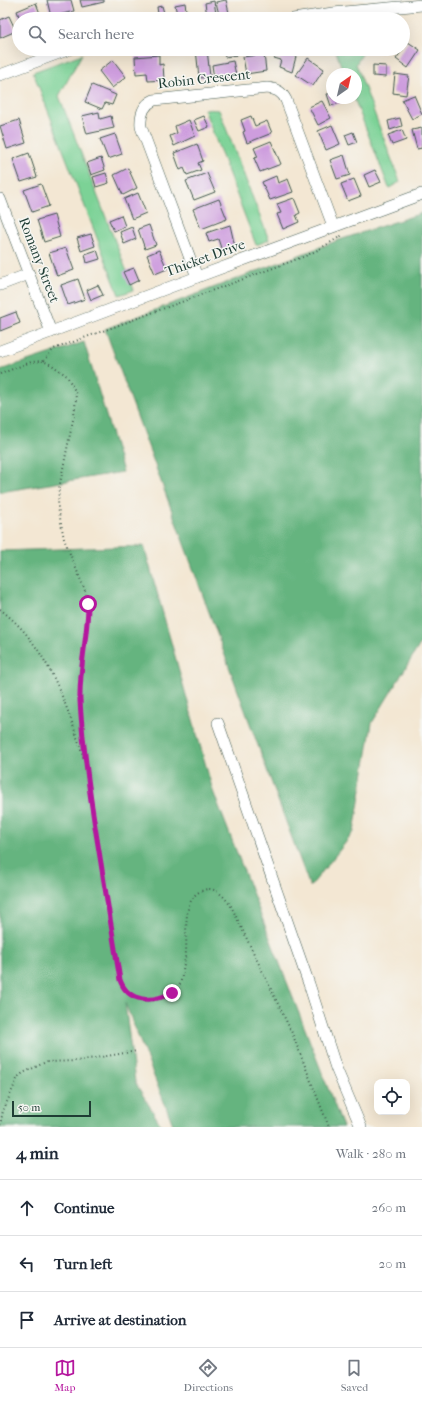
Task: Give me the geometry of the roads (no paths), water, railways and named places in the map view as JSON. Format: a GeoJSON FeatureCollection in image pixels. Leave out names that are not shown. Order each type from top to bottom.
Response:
{"type":"FeatureCollection","features":[{"type":"Feature","properties":{"kind":"street"},"geometry":{"type":"LineString","coordinates":[[344,12],[422,5]]}},
{"type":"Feature","properties":{"kind":"street"},"geometry":{"type":"LineString","coordinates":[[0,75],[51,56]]}},
{"type":"Feature","properties":{"kind":"street","name":"Robin Crescent"},"geometry":{"type":"LineString","coordinates":[[197,276],[141,127],[140,118],[144,107],[148,102],[154,100],[267,88],[278,90],[284,95],[333,226]]}},
{"type":"Feature","properties":{"kind":"street","name":"Thicket Drive"},"geometry":{"type":"LineString","coordinates":[[0,351],[197,276],[422,194]]}},
{"type":"Feature","properties":{"kind":"street","name":"Romany Street"},"geometry":{"type":"LineString","coordinates":[[1,206],[51,332]]}},
{"type":"Feature","properties":{"kind":"street"},"geometry":{"type":"LineString","coordinates":[[0,285],[29,274]]}},
{"type":"Feature","properties":{"kind":"street"},"geometry":{"type":"LineString","coordinates":[[218,723],[309,984],[336,1068],[361,1127]]}}]}
